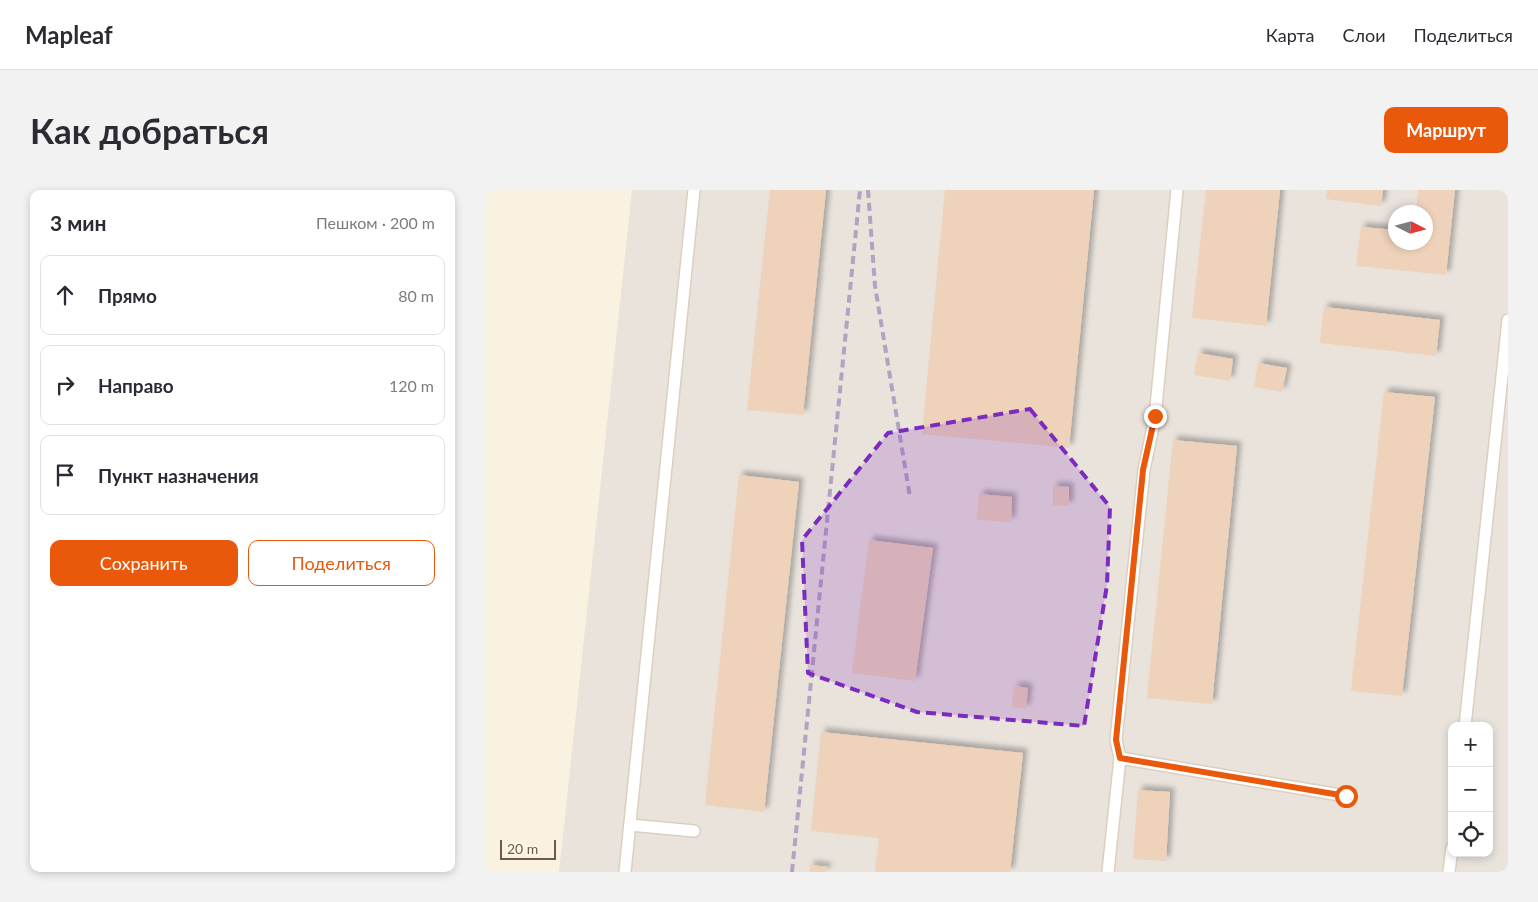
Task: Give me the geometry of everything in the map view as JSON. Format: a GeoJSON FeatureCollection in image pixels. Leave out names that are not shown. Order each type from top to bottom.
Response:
{"type":"FeatureCollection","features":[{"type":"Feature","properties":{"kind":"lane"},"geometry":{"type":"LineString","coordinates":[[625,872],[694,190]]}},
{"type":"Feature","properties":{"kind":"lane"},"geometry":{"type":"LineString","coordinates":[[1108,872],[1120,758],[1116,740],[1143,470],[1155,416],[1177,190]]}},
{"type":"Feature","properties":{"kind":"lane"},"geometry":{"type":"LineString","coordinates":[[1465,722],[1508,320]]}},
{"type":"Feature","properties":{"kind":"lane"},"geometry":{"type":"LineString","coordinates":[[1120,758],[1346,796]]}},
{"type":"Feature","properties":{"kind":"lane"},"geometry":{"type":"LineString","coordinates":[[630,826],[694,831]]}},
{"type":"Feature","properties":{"kind":"lane"},"geometry":{"type":"LineString","coordinates":[[1449,872],[1451,857]]}},
{"type":"Feature","properties":{"kind":"highlighted area"},"geometry":{"type":"Polygon","coordinates":[[[1030,409],[1110,507],[1107,585],[1084,726],[917,712],[808,673],[802,540],[888,433],[1030,409]]]}},
{"type":"Feature","properties":{"kind":"shaded area"},"geometry":{"type":"Polygon","coordinates":[[[632,190],[1508,190],[1508,872],[559,872],[632,190]]]}},
{"type":"Feature","properties":{"kind":"building"},"geometry":{"type":"Polygon","coordinates":[[[770,190],[826,190],[803,415],[747,410],[770,190]]]}},
{"type":"Feature","properties":{"kind":"building"},"geometry":{"type":"Polygon","coordinates":[[[945,190],[1094,190],[1069,448],[922,434],[945,190]]]}},
{"type":"Feature","properties":{"kind":"building"},"geometry":{"type":"Polygon","coordinates":[[[1206,190],[1280,190],[1266,326],[1192,318],[1206,190]]]}},
{"type":"Feature","properties":{"kind":"building"},"geometry":{"type":"Polygon","coordinates":[[[1327,190],[1383,190],[1381,206],[1326,199],[1327,190]]]}},
{"type":"Feature","properties":{"kind":"building"},"geometry":{"type":"Polygon","coordinates":[[[1418,190],[1455,190],[1446,275],[1356,266],[1361,227],[1388,229],[1388,250],[1433,250],[1433,205],[1417,205],[1418,190]]]}},
{"type":"Feature","properties":{"kind":"building"},"geometry":{"type":"Polygon","coordinates":[[[1324,307],[1440,320],[1436,356],[1320,343],[1324,307]]]}},
{"type":"Feature","properties":{"kind":"building"},"geometry":{"type":"Polygon","coordinates":[[[1198,353],[1233,359],[1230,381],[1194,375],[1198,353]]]}},
{"type":"Feature","properties":{"kind":"building"},"geometry":{"type":"Polygon","coordinates":[[[1258,363],[1287,368],[1282,392],[1254,387],[1258,363]]]}},
{"type":"Feature","properties":{"kind":"building"},"geometry":{"type":"Polygon","coordinates":[[[1384,392],[1435,397],[1402,696],[1351,691],[1384,392]]]}},
{"type":"Feature","properties":{"kind":"building"},"geometry":{"type":"Polygon","coordinates":[[[1173,440],[1237,446],[1212,704],[1147,698],[1173,440]]]}},
{"type":"Feature","properties":{"kind":"building"},"geometry":{"type":"Polygon","coordinates":[[[739,475],[799,482],[764,812],[705,805],[739,475]]]}},
{"type":"Feature","properties":{"kind":"building"},"geometry":{"type":"Polygon","coordinates":[[[1053,486],[1069,487],[1069,506],[1053,505],[1053,486]]]}},
{"type":"Feature","properties":{"kind":"building"},"geometry":{"type":"Polygon","coordinates":[[[979,494],[1012,497],[1011,522],[977,520],[979,494]]]}},
{"type":"Feature","properties":{"kind":"building"},"geometry":{"type":"Polygon","coordinates":[[[869,540],[933,548],[915,681],[852,673],[869,540]]]}},
{"type":"Feature","properties":{"kind":"building"},"geometry":{"type":"Polygon","coordinates":[[[1014,686],[1028,688],[1026,709],[1012,707],[1014,686]]]}},
{"type":"Feature","properties":{"kind":"building"},"geometry":{"type":"Polygon","coordinates":[[[821,732],[1023,753],[1010,872],[875,872],[879,838],[811,831],[821,732]]]}},
{"type":"Feature","properties":{"kind":"building"},"geometry":{"type":"Polygon","coordinates":[[[1138,790],[1170,792],[1166,861],[1133,859],[1138,790]]]}},
{"type":"Feature","properties":{"kind":"building"},"geometry":{"type":"Polygon","coordinates":[[[810,865],[827,867],[826,872],[809,872],[810,865]]]}},
{"type":"Feature","properties":{"kind":"railway"},"geometry":{"type":"LineString","coordinates":[[792,872],[860,190]]}},
{"type":"Feature","properties":{"kind":"railway"},"geometry":{"type":"LineString","coordinates":[[868,190],[875,286],[910,497]]}},
{"type":"Feature","properties":{"kind":"route"},"geometry":{"type":"LineString","coordinates":[[1155,416],[1143,470],[1116,740],[1120,758],[1346,796]]}}]}
